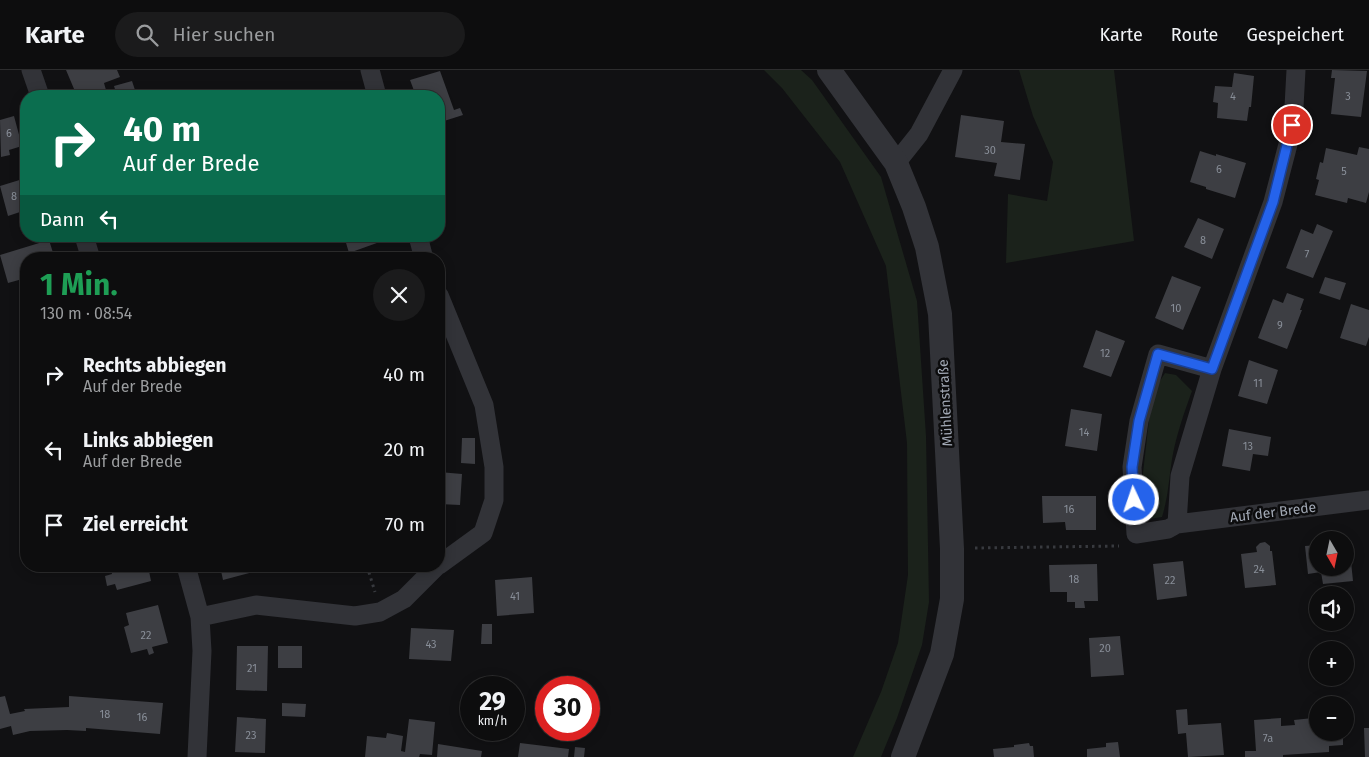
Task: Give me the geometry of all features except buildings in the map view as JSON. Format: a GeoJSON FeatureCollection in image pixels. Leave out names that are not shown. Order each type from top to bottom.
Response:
{"type":"FeatureCollection","features":[{"type":"Feature","properties":{"kind":"street"},"geometry":{"type":"LineString","coordinates":[[31,70],[38,90]]}},
{"type":"Feature","properties":{"kind":"street"},"geometry":{"type":"LineString","coordinates":[[370,70],[375,90]]}},
{"type":"Feature","properties":{"kind":"street","name":"Mühlenstraße"},"geometry":{"type":"LineString","coordinates":[[830,70],[896,163],[914,207],[927,247],[940,314],[952,549],[952,599],[942,654],[903,757]]}},
{"type":"Feature","properties":{"kind":"street"},"geometry":{"type":"LineString","coordinates":[[896,163],[919,134],[953,70]]}},
{"type":"Feature","properties":{"kind":"street"},"geometry":{"type":"LineString","coordinates":[[1177,524],[1180,476],[1212,369],[1273,202],[1292,125],[1296,70]]}},
{"type":"Feature","properties":{"kind":"street"},"geometry":{"type":"LineString","coordinates":[[445,310],[484,405],[494,467],[494,500],[483,533],[445,561]]}},
{"type":"Feature","properties":{"kind":"street"},"geometry":{"type":"LineString","coordinates":[[1136,534],[1132,467],[1139,421],[1158,354],[1212,369]]}},
{"type":"Feature","properties":{"kind":"street","name":"Auf der Brede"},"geometry":{"type":"LineString","coordinates":[[1136,534],[1168,529],[1177,524],[1369,500]]}},
{"type":"Feature","properties":{"kind":"street"},"geometry":{"type":"LineString","coordinates":[[188,572],[200,617],[202,652],[197,757]]}},
{"type":"Feature","properties":{"kind":"street"},"geometry":{"type":"LineString","coordinates":[[200,617],[256,606],[356,616],[380,612],[404,599],[432,572]]}},
{"type":"Feature","properties":{"kind":"path"},"geometry":{"type":"LineString","coordinates":[[952,549],[1120,546],[1136,534]]}},
{"type":"Feature","properties":{"kind":"shaded area"},"geometry":{"type":"Polygon","coordinates":[[[764,70],[801,70],[812,80],[881,177],[917,301],[926,436],[929,602],[922,645],[897,718],[881,757],[853,757],[881,692],[898,643],[908,575],[907,443],[886,266],[840,162],[782,88],[764,70]]]}},
{"type":"Feature","properties":{"kind":"shaded area"},"geometry":{"type":"Polygon","coordinates":[[[1019,70],[1114,70],[1134,241],[1006,263],[1008,194],[1047,201],[1053,162],[1033,116],[1019,70]]]}},
{"type":"Feature","properties":{"kind":"shaded area"},"geometry":{"type":"Polygon","coordinates":[[[1165,373],[1176,375],[1192,391],[1176,442],[1162,517],[1149,519],[1144,508],[1142,482],[1149,420],[1158,384],[1165,373]]]}},
{"type":"Feature","properties":{"kind":"route"},"geometry":{"type":"LineString","coordinates":[[1134,500],[1132,467],[1139,421],[1158,354],[1212,369],[1273,202],[1292,125]]}}]}
